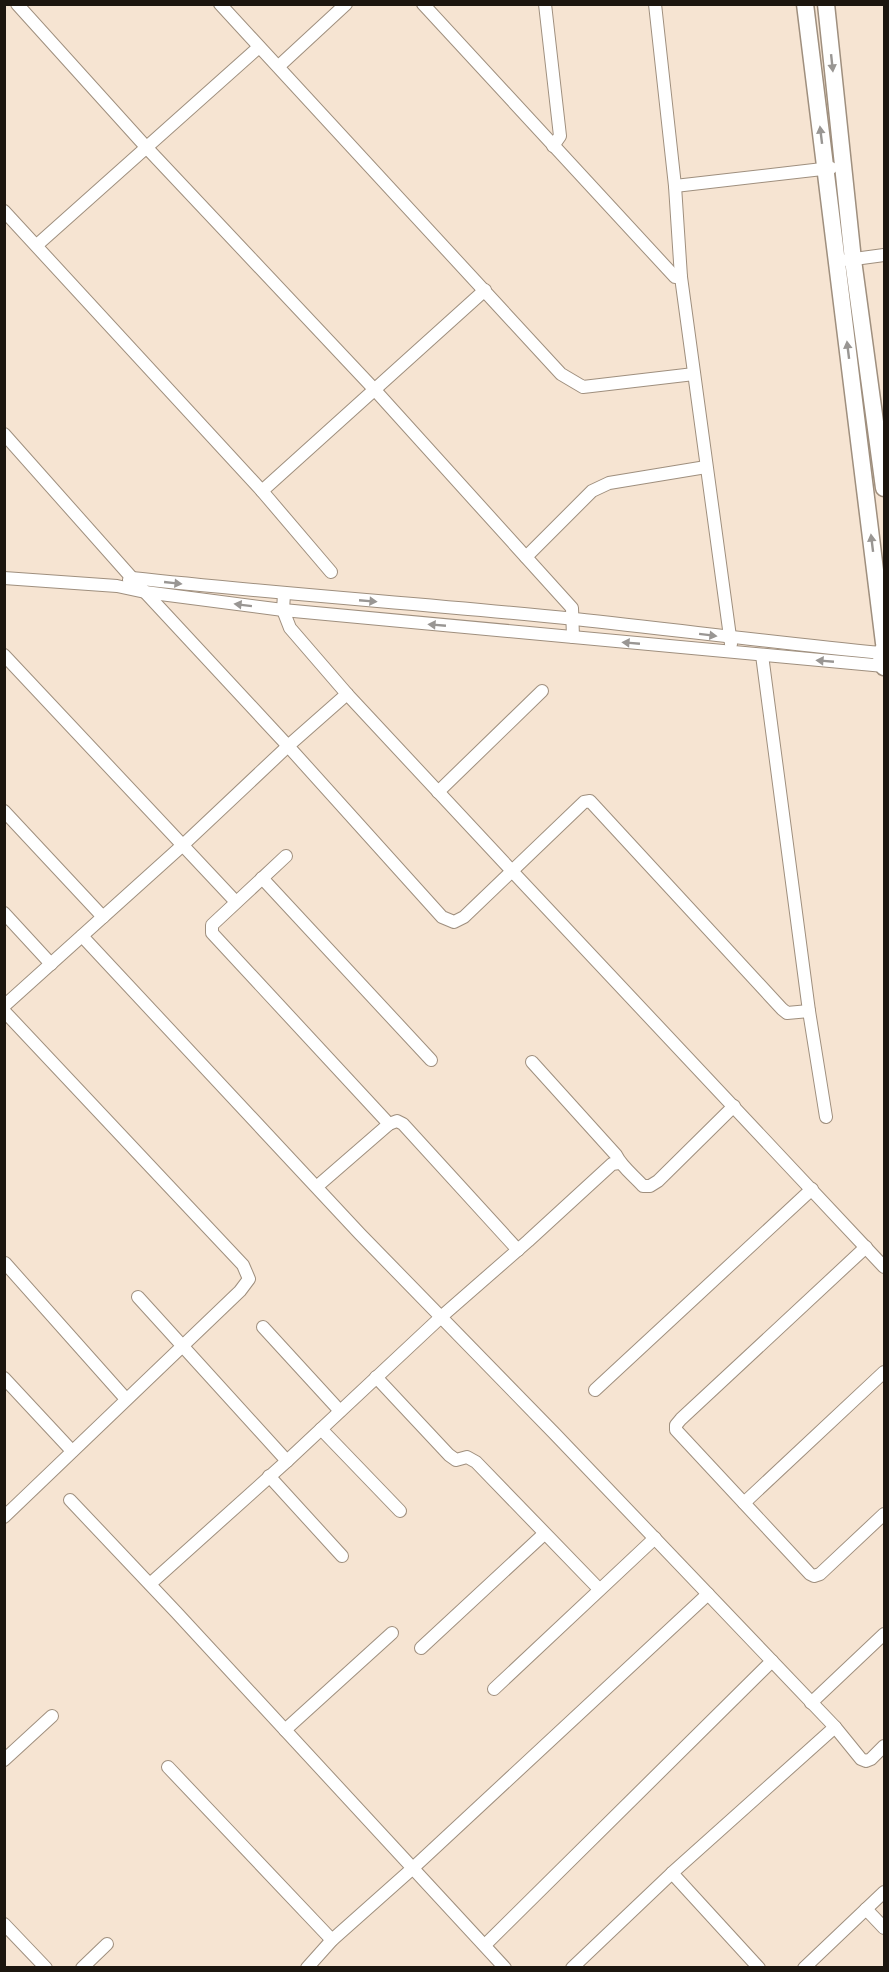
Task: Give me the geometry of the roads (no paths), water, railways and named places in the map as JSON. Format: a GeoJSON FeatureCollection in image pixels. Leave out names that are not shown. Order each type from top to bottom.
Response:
{"type":"FeatureCollection","features":[{"type":"Feature","properties":{"kind":"street"},"geometry":{"type":"LineString","coordinates":[[17,4],[147,148],[374,389],[572,608],[573,637]]}},
{"type":"Feature","properties":{"kind":"street"},"geometry":{"type":"LineString","coordinates":[[220,4],[561,374],[583,387],[694,374]]}},
{"type":"Feature","properties":{"kind":"street"},"geometry":{"type":"LineString","coordinates":[[279,66],[346,4]]}},
{"type":"Feature","properties":{"kind":"street"},"geometry":{"type":"LineString","coordinates":[[423,4],[675,277],[681,277]]}},
{"type":"Feature","properties":{"kind":"street"},"geometry":{"type":"LineString","coordinates":[[545,4],[560,136],[553,146]]}},
{"type":"Feature","properties":{"kind":"street"},"geometry":{"type":"LineString","coordinates":[[655,4],[675,186],[681,277],[731,638],[731,652]]}},
{"type":"Feature","properties":{"kind":"street"},"geometry":{"type":"LineString","coordinates":[[805,4],[825,168],[885,488]]}},
{"type":"Feature","properties":{"kind":"street"},"geometry":{"type":"LineString","coordinates":[[826,4],[843,166],[844,261],[884,655]]}},
{"type":"Feature","properties":{"kind":"street"},"geometry":{"type":"LineString","coordinates":[[37,245],[260,47]]}},
{"type":"Feature","properties":{"kind":"street"},"geometry":{"type":"LineString","coordinates":[[675,186],[843,166]]}},
{"type":"Feature","properties":{"kind":"street"},"geometry":{"type":"LineString","coordinates":[[4,210],[262,491],[331,572]]}},
{"type":"Feature","properties":{"kind":"street"},"geometry":{"type":"LineString","coordinates":[[844,261],[885,255]]}},
{"type":"Feature","properties":{"kind":"street"},"geometry":{"type":"LineString","coordinates":[[262,491],[484,290]]}},
{"type":"Feature","properties":{"kind":"street"},"geometry":{"type":"LineString","coordinates":[[4,434],[132,578],[442,917],[454,922],[464,918],[584,802],[590,801],[782,1009],[787,1013],[809,1011]]}},
{"type":"Feature","properties":{"kind":"street"},"geometry":{"type":"LineString","coordinates":[[526,557],[592,491],[609,483],[706,466]]}},
{"type":"Feature","properties":{"kind":"street"},"geometry":{"type":"LineString","coordinates":[[4,578],[117,586],[145,592],[283,610],[762,655],[884,655]]}},
{"type":"Feature","properties":{"kind":"street"},"geometry":{"type":"LineString","coordinates":[[117,586],[132,578],[284,594],[574,619],[884,655]]}},
{"type":"Feature","properties":{"kind":"street"},"geometry":{"type":"LineString","coordinates":[[284,594],[283,610],[290,628],[347,694],[885,1267]]}},
{"type":"Feature","properties":{"kind":"street"},"geometry":{"type":"LineString","coordinates":[[4,655],[184,844],[236,902]]}},
{"type":"Feature","properties":{"kind":"street"},"geometry":{"type":"LineString","coordinates":[[762,655],[809,1011],[826,1117]]}},
{"type":"Feature","properties":{"kind":"street"},"geometry":{"type":"LineString","coordinates":[[438,792],[542,691]]}},
{"type":"Feature","properties":{"kind":"street"},"geometry":{"type":"LineString","coordinates":[[4,1006],[347,694]]}},
{"type":"Feature","properties":{"kind":"street"},"geometry":{"type":"LineString","coordinates":[[4,811],[103,917]]}},
{"type":"Feature","properties":{"kind":"street"},"geometry":{"type":"LineString","coordinates":[[286,856],[212,925],[212,933],[389,1124]]}},
{"type":"Feature","properties":{"kind":"street"},"geometry":{"type":"LineString","coordinates":[[262,878],[431,1060]]}},
{"type":"Feature","properties":{"kind":"street"},"geometry":{"type":"LineString","coordinates":[[4,913],[51,964]]}},
{"type":"Feature","properties":{"kind":"street"},"geometry":{"type":"LineString","coordinates":[[82,936],[360,1234],[835,1726],[861,1759],[866,1761],[871,1759],[885,1746]]}},
{"type":"Feature","properties":{"kind":"street"},"geometry":{"type":"LineString","coordinates":[[4,1011],[243,1264],[249,1279],[240,1291],[4,1517]]}},
{"type":"Feature","properties":{"kind":"street"},"geometry":{"type":"LineString","coordinates":[[532,1062],[616,1155],[619,1163],[627,1168],[643,1186],[650,1186],[658,1180],[734,1106]]}},
{"type":"Feature","properties":{"kind":"street"},"geometry":{"type":"LineString","coordinates":[[321,1184],[389,1124],[397,1121],[404,1124],[518,1250]]}},
{"type":"Feature","properties":{"kind":"street"},"geometry":{"type":"LineString","coordinates":[[150,1584],[287,1461],[441,1317],[612,1164],[619,1163]]}},
{"type":"Feature","properties":{"kind":"street"},"geometry":{"type":"LineString","coordinates":[[595,1390],[812,1189]]}},
{"type":"Feature","properties":{"kind":"street"},"geometry":{"type":"LineString","coordinates":[[866,1247],[676,1425],[676,1430],[814,1576],[820,1574],[885,1514]]}},
{"type":"Feature","properties":{"kind":"street"},"geometry":{"type":"LineString","coordinates":[[4,1263],[126,1399]]}},
{"type":"Feature","properties":{"kind":"street"},"geometry":{"type":"LineString","coordinates":[[138,1297],[287,1461]]}},
{"type":"Feature","properties":{"kind":"street"},"geometry":{"type":"LineString","coordinates":[[263,1327],[340,1411]]}},
{"type":"Feature","properties":{"kind":"street"},"geometry":{"type":"LineString","coordinates":[[744,1503],[885,1372]]}},
{"type":"Feature","properties":{"kind":"street"},"geometry":{"type":"LineString","coordinates":[[376,1377],[449,1455],[456,1460],[467,1457],[476,1462],[599,1589]]}},
{"type":"Feature","properties":{"kind":"street"},"geometry":{"type":"LineString","coordinates":[[4,1378],[72,1451]]}},
{"type":"Feature","properties":{"kind":"street"},"geometry":{"type":"LineString","coordinates":[[321,1429],[400,1511]]}},
{"type":"Feature","properties":{"kind":"street"},"geometry":{"type":"LineString","coordinates":[[269,1476],[342,1556]]}},
{"type":"Feature","properties":{"kind":"street"},"geometry":{"type":"LineString","coordinates":[[70,1500],[505,1968]]}},
{"type":"Feature","properties":{"kind":"street"},"geometry":{"type":"LineString","coordinates":[[421,1648],[544,1534]]}},
{"type":"Feature","properties":{"kind":"street"},"geometry":{"type":"LineString","coordinates":[[494,1689],[655,1538]]}},
{"type":"Feature","properties":{"kind":"street"},"geometry":{"type":"LineString","coordinates":[[307,1968],[332,1940],[413,1868],[708,1594]]}},
{"type":"Feature","properties":{"kind":"street"},"geometry":{"type":"LineString","coordinates":[[285,1730],[392,1633]]}},
{"type":"Feature","properties":{"kind":"street"},"geometry":{"type":"LineString","coordinates":[[811,1703],[885,1634]]}},
{"type":"Feature","properties":{"kind":"street"},"geometry":{"type":"LineString","coordinates":[[485,1945],[772,1662]]}},
{"type":"Feature","properties":{"kind":"street"},"geometry":{"type":"LineString","coordinates":[[4,1760],[52,1716]]}},
{"type":"Feature","properties":{"kind":"street"},"geometry":{"type":"LineString","coordinates":[[572,1968],[672,1873],[835,1726]]}},
{"type":"Feature","properties":{"kind":"street"},"geometry":{"type":"LineString","coordinates":[[168,1767],[332,1940]]}},
{"type":"Feature","properties":{"kind":"street"},"geometry":{"type":"LineString","coordinates":[[672,1873],[759,1968]]}},
{"type":"Feature","properties":{"kind":"street"},"geometry":{"type":"LineString","coordinates":[[804,1968],[885,1892]]}},
{"type":"Feature","properties":{"kind":"street"},"geometry":{"type":"LineString","coordinates":[[866,1909],[885,1929]]}},
{"type":"Feature","properties":{"kind":"street"},"geometry":{"type":"LineString","coordinates":[[4,1924],[46,1968]]}},
{"type":"Feature","properties":{"kind":"street"},"geometry":{"type":"LineString","coordinates":[[81,1968],[107,1944]]}}]}
